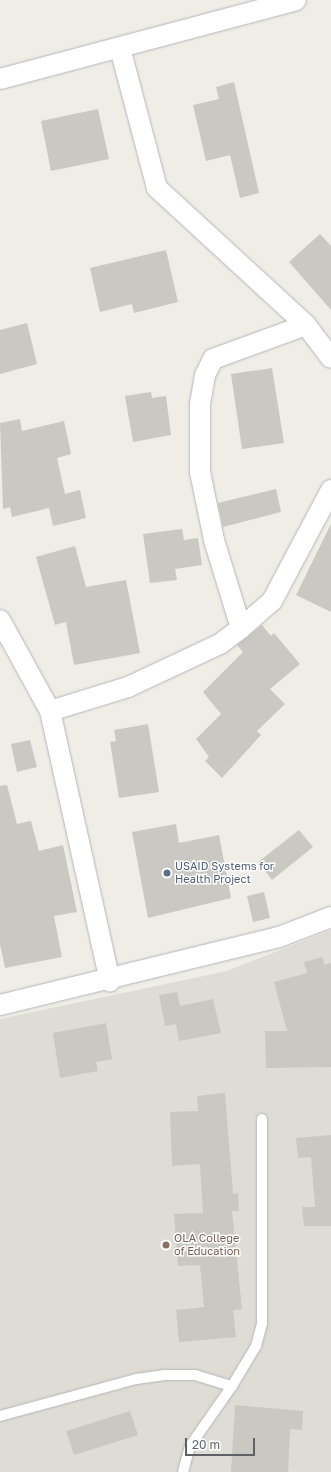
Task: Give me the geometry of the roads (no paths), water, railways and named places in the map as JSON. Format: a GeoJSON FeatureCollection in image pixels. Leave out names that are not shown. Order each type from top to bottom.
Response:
{"type":"FeatureCollection","features":[{"type":"Feature","properties":{"kind":"street"},"geometry":{"type":"LineString","coordinates":[[0,79],[296,0]]}},
{"type":"Feature","properties":{"kind":"street"},"geometry":{"type":"LineString","coordinates":[[120,48],[157,188],[306,325],[331,358]]}},
{"type":"Feature","properties":{"kind":"street"},"geometry":{"type":"LineString","coordinates":[[242,628],[214,540],[200,472],[200,404],[206,375],[213,359],[306,325]]}},
{"type":"Feature","properties":{"kind":"street"},"geometry":{"type":"LineString","coordinates":[[50,711],[128,687],[220,644],[242,628],[272,601],[331,490]]}},
{"type":"Feature","properties":{"kind":"street"},"geometry":{"type":"LineString","coordinates":[[0,620],[50,711],[110,981]]}},
{"type":"Feature","properties":{"kind":"street"},"geometry":{"type":"LineString","coordinates":[[0,1005],[110,981],[279,937],[331,917]]}},
{"type":"Feature","properties":{"kind":"lane"},"geometry":{"type":"LineString","coordinates":[[183,1472],[190,1446],[232,1386],[256,1346],[262,1324],[262,1119]]}},
{"type":"Feature","properties":{"kind":"lane"},"geometry":{"type":"LineString","coordinates":[[0,1416],[136,1379],[165,1375],[195,1375],[232,1386]]}},
{"type":"Feature","properties":{"kind":"place","name":"USAID Systems for Health Project"},"geometry":{"type":"Point","coordinates":[167,873]}},
{"type":"Feature","properties":{"kind":"place","name":"OLA College of Education"},"geometry":{"type":"Point","coordinates":[166,1245]}}]}
